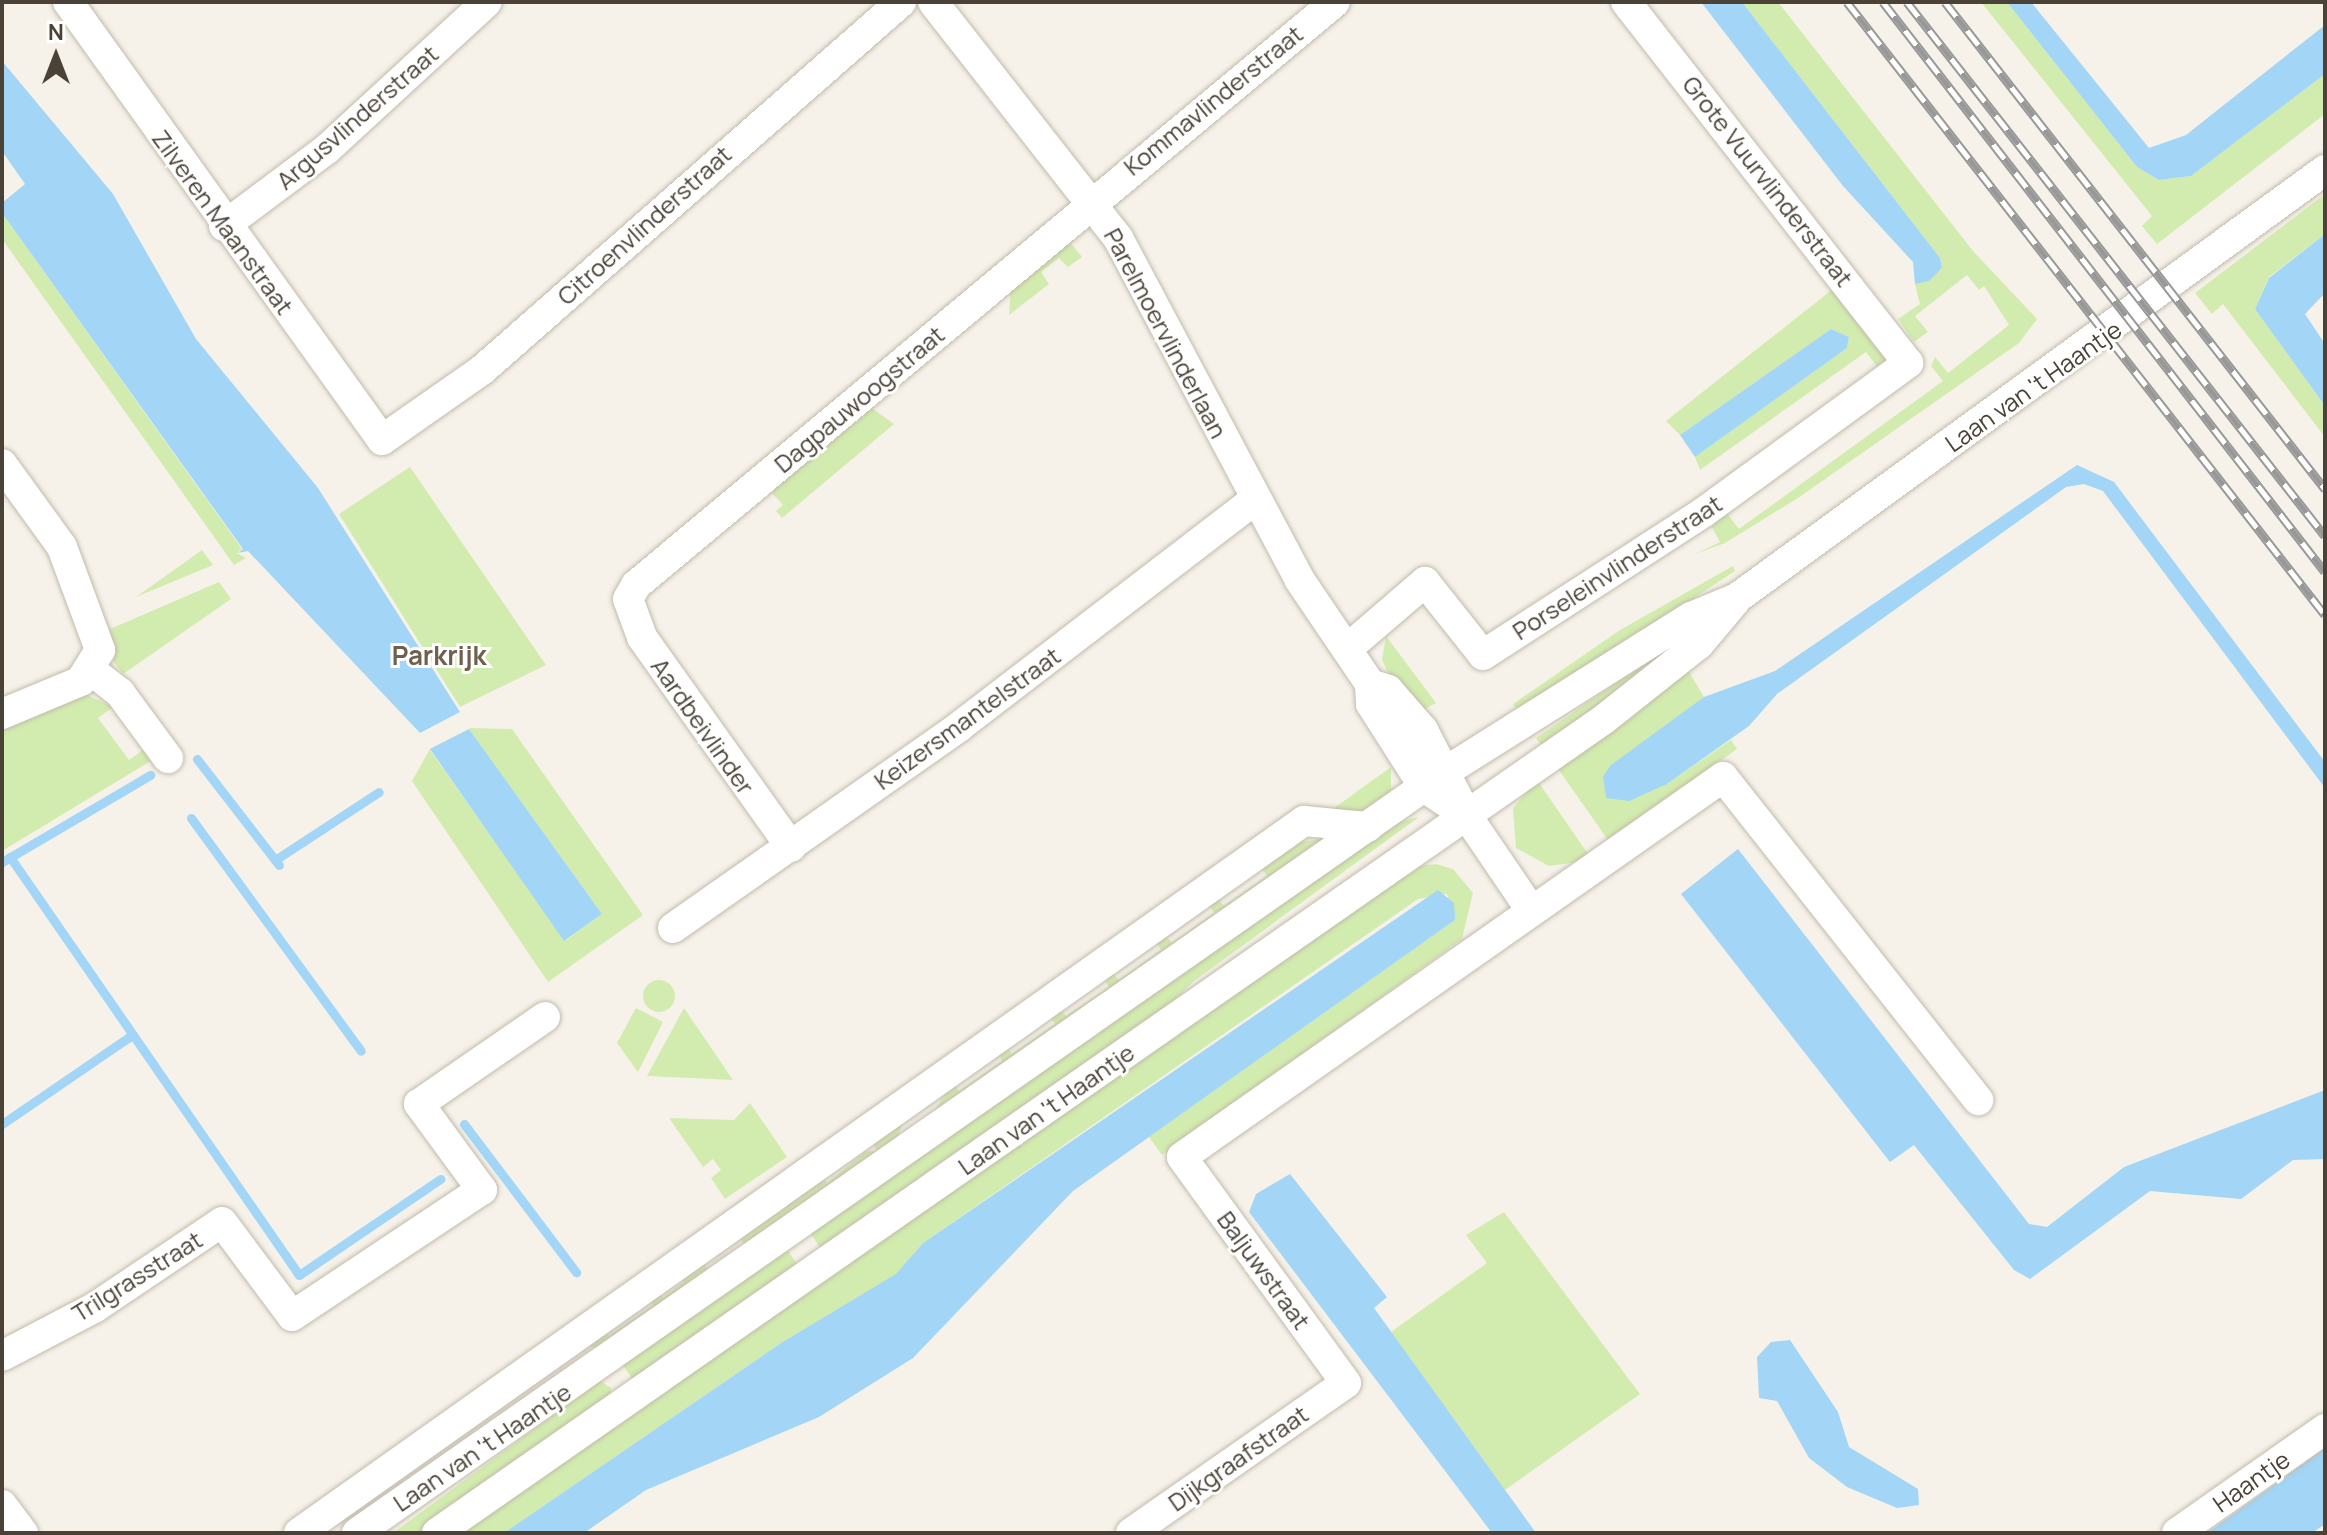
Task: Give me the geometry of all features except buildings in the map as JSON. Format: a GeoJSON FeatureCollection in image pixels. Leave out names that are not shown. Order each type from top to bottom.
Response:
{"type":"FeatureCollection","features":[{"type":"Feature","properties":{"kind":"street","name":"Zilveren Maanstraat"},"geometry":{"type":"LineString","coordinates":[[68,2],[224,226],[382,440]]}},
{"type":"Feature","properties":{"kind":"street","name":"Argusvlinderstraat"},"geometry":{"type":"LineString","coordinates":[[224,226],[323,152],[487,2]]}},
{"type":"Feature","properties":{"kind":"street","name":"Citroenvlinderstraat"},"geometry":{"type":"LineString","coordinates":[[382,440],[482,370],[786,97],[901,2]]}},
{"type":"Feature","properties":{"kind":"street","name":"Parelmoervlinderlaan"},"geometry":{"type":"LineString","coordinates":[[933,2],[1093,201],[1129,256],[1255,500],[1370,684],[1371,704],[1436,778]]}},
{"type":"Feature","properties":{"kind":"street","name":"Grote Vuurvlinderstraat"},"geometry":{"type":"LineString","coordinates":[[1626,2],[1908,363]]}},
{"type":"Feature","properties":{"kind":"street","name":"Kommavlinderstraat"},"geometry":{"type":"LineString","coordinates":[[1093,201],[1324,10]]}},
{"type":"Feature","properties":{"kind":"street","name":"Laan van 't Haantje"},"geometry":{"type":"LineString","coordinates":[[437,1533],[1467,816],[1679,661],[1737,598],[2325,170]]}},
{"type":"Feature","properties":{"kind":"street","name":"Dagpauwoogstraat"},"geometry":{"type":"LineString","coordinates":[[628,599],[636,585],[1093,201]]}},
{"type":"Feature","properties":{"kind":"street","name":"Porseleinvlinderstraat"},"geometry":{"type":"LineString","coordinates":[[1347,649],[1425,582],[1483,655],[1704,512],[1908,363]]}},
{"type":"Feature","properties":{"kind":"street"},"geometry":{"type":"LineString","coordinates":[[2,464],[62,547],[99,637],[92,671]]}},
{"type":"Feature","properties":{"kind":"street","name":"Keizersmantelstraat"},"geometry":{"type":"LineString","coordinates":[[673,928],[791,847],[1255,500]]}},
{"type":"Feature","properties":{"kind":"street","name":"Laan van 't Haantje"},"geometry":{"type":"LineString","coordinates":[[357,1533],[917,1146],[1436,778],[1691,617],[1737,598]]}},
{"type":"Feature","properties":{"kind":"street","name":"Aardbeivlinder"},"geometry":{"type":"LineString","coordinates":[[628,599],[642,637],[791,847]]}},
{"type":"Feature","properties":{"kind":"street"},"geometry":{"type":"LineString","coordinates":[[2,714],[92,671]]}},
{"type":"Feature","properties":{"kind":"street"},"geometry":{"type":"LineString","coordinates":[[92,671],[120,693],[168,758]]}},
{"type":"Feature","properties":{"kind":"street"},"geometry":{"type":"LineString","coordinates":[[1436,778],[1467,816],[1531,910],[1723,777],[1978,1100]]}},
{"type":"Feature","properties":{"kind":"street","name":"Laan van 't Haantje"},"geometry":{"type":"LineString","coordinates":[[299,1533],[541,1355],[928,1089],[1304,821],[1368,827]]}},
{"type":"Feature","properties":{"kind":"street","name":"Baljuwstraat"},"geometry":{"type":"LineString","coordinates":[[1346,1383],[1182,1157],[1531,910]]}},
{"type":"Feature","properties":{"kind":"street","name":"Trilgrasstraat"},"geometry":{"type":"LineString","coordinates":[[2,1356],[94,1308],[222,1222],[292,1316],[482,1190],[419,1104],[545,1017]]}},
{"type":"Feature","properties":{"kind":"street"},"geometry":{"type":"LineString","coordinates":[[917,1146],[928,1089]]}},
{"type":"Feature","properties":{"kind":"street"},"geometry":{"type":"LineString","coordinates":[[791,1233],[817,1270]]}},
{"type":"Feature","properties":{"kind":"street","name":"Laan van 't Haantje"},"geometry":{"type":"LineString","coordinates":[[541,1355],[607,1361]]}},
{"type":"Feature","properties":{"kind":"street"},"geometry":{"type":"LineString","coordinates":[[607,1361],[626,1402]]}},
{"type":"Feature","properties":{"kind":"street","name":"Dijkgraafstraat"},"geometry":{"type":"LineString","coordinates":[[1131,1533],[1346,1383]]}},
{"type":"Feature","properties":{"kind":"street","name":"Haantje"},"geometry":{"type":"LineString","coordinates":[[2177,1533],[2325,1429]]}},
{"type":"Feature","properties":{"kind":"street"},"geometry":{"type":"LineString","coordinates":[[2,1505],[23,1533]]}},
{"type":"Feature","properties":{"kind":"green space"},"geometry":{"type":"Polygon","coordinates":[[[1742,2],[1778,2],[1973,251],[2037,319],[2019,343],[1798,498],[1725,543],[1693,555],[1720,542],[1710,524],[1726,512],[1739,529],[1943,381],[1931,366],[1935,357],[1948,373],[2009,325],[1984,286],[1979,290],[1967,275],[1915,316],[1928,332],[1914,342],[1898,319],[1920,304],[1915,284],[1942,269],[1940,258],[1742,2]]]}},
{"type":"Feature","properties":{"kind":"green space"},"geometry":{"type":"Polygon","coordinates":[[[1981,2],[2007,2],[2137,167],[2159,180],[2191,176],[2325,74],[2325,114],[2157,244],[2142,226],[2152,216],[1981,2]]]}},
{"type":"Feature","properties":{"kind":"green space"},"geometry":{"type":"Polygon","coordinates":[[[2325,194],[2325,234],[2269,277],[2255,309],[2325,406],[2325,437],[2223,304],[2212,314],[2195,293],[2325,194]]]}},
{"type":"Feature","properties":{"kind":"green space"},"geometry":{"type":"Polygon","coordinates":[[[2,213],[242,549],[237,553],[246,558],[234,565],[2,239],[2,213]]]}},
{"type":"Feature","properties":{"kind":"green space"},"geometry":{"type":"Polygon","coordinates":[[[1069,241],[1082,257],[1068,267],[1059,258],[1041,272],[1049,284],[1009,315],[1011,287],[1069,241]]]}},
{"type":"Feature","properties":{"kind":"green space"},"geometry":{"type":"Polygon","coordinates":[[[1838,285],[1887,355],[1886,364],[1878,368],[1866,352],[1700,470],[1695,457],[1847,348],[1849,337],[1831,329],[1680,435],[1666,421],[1838,285]]]}},
{"type":"Feature","properties":{"kind":"green space"},"geometry":{"type":"Polygon","coordinates":[[[872,408],[894,424],[782,518],[776,511],[783,505],[770,491],[872,408]]]}},
{"type":"Feature","properties":{"kind":"green space"},"geometry":{"type":"Polygon","coordinates":[[[410,467],[546,665],[460,707],[339,514],[410,467]]]}},
{"type":"Feature","properties":{"kind":"green space"},"geometry":{"type":"Polygon","coordinates":[[[202,550],[213,565],[136,597],[202,550]]]}},
{"type":"Feature","properties":{"kind":"green space"},"geometry":{"type":"Polygon","coordinates":[[[1733,566],[1735,571],[1519,713],[1513,704],[1620,630],[1733,566]]]}},
{"type":"Feature","properties":{"kind":"green space"},"geometry":{"type":"Polygon","coordinates":[[[219,582],[231,599],[123,674],[113,661],[110,629],[219,582]]]}},
{"type":"Feature","properties":{"kind":"green space"},"geometry":{"type":"Polygon","coordinates":[[[1715,615],[1545,750],[1536,738],[1715,615]]]}},
{"type":"Feature","properties":{"kind":"green space"},"geometry":{"type":"Polygon","coordinates":[[[1386,636],[1436,703],[1421,711],[1390,676],[1382,660],[1386,636]]]}},
{"type":"Feature","properties":{"kind":"green space"},"geometry":{"type":"Polygon","coordinates":[[[1688,670],[1704,697],[1603,776],[1667,784],[1731,740],[1737,749],[1608,840],[1556,766],[1688,670]]]}},
{"type":"Feature","properties":{"kind":"green space"},"geometry":{"type":"Polygon","coordinates":[[[85,694],[113,707],[98,718],[129,760],[146,748],[154,759],[2,851],[2,726],[85,694]]]}},
{"type":"Feature","properties":{"kind":"green space"},"geometry":{"type":"Polygon","coordinates":[[[469,729],[512,729],[643,915],[548,982],[412,781],[430,749],[468,730],[430,750],[565,941],[602,914],[469,729]]]}},
{"type":"Feature","properties":{"kind":"green space"},"geometry":{"type":"Polygon","coordinates":[[[1391,767],[1391,794],[1373,814],[1330,811],[1391,767]]]}},
{"type":"Feature","properties":{"kind":"green space"},"geometry":{"type":"Polygon","coordinates":[[[1537,780],[1588,854],[1577,862],[1549,866],[1516,848],[1513,808],[1537,780]]]}},
{"type":"Feature","properties":{"kind":"green space"},"geometry":{"type":"Polygon","coordinates":[[[1419,817],[1194,981],[1146,1028],[823,1252],[809,1231],[1394,823],[1419,817]]]}},
{"type":"Feature","properties":{"kind":"green space"},"geometry":{"type":"Polygon","coordinates":[[[1334,838],[929,1120],[952,1082],[959,1091],[1002,1061],[996,1051],[1005,1045],[1012,1054],[1055,1024],[1049,1015],[1058,1007],[1066,1016],[1109,987],[1102,976],[1111,971],[1119,980],[1161,950],[1155,940],[1164,934],[1172,943],[1214,913],[1208,903],[1216,897],[1224,906],[1267,876],[1260,866],[1298,842],[1334,838]]]}},
{"type":"Feature","properties":{"kind":"green space"},"geometry":{"type":"Polygon","coordinates":[[[1436,864],[1453,869],[1473,893],[1462,939],[1162,1155],[1149,1137],[1455,920],[1447,894],[1418,899],[923,1243],[897,1274],[781,1343],[504,1533],[455,1533],[1417,866],[1436,864]]]}},
{"type":"Feature","properties":{"kind":"green space"},"geometry":{"type":"Polygon","coordinates":[[[659,980],[670,985],[675,996],[670,1007],[659,1012],[648,1007],[643,996],[648,985],[659,980]]]}},
{"type":"Feature","properties":{"kind":"green space"},"geometry":{"type":"Polygon","coordinates":[[[636,1008],[663,1022],[638,1072],[617,1043],[636,1008]]]}},
{"type":"Feature","properties":{"kind":"green space"},"geometry":{"type":"Polygon","coordinates":[[[684,1008],[733,1080],[647,1076],[684,1008]]]}},
{"type":"Feature","properties":{"kind":"green space"},"geometry":{"type":"Polygon","coordinates":[[[750,1103],[787,1157],[725,1199],[711,1178],[721,1170],[713,1159],[703,1167],[669,1118],[734,1120],[750,1103]]]}},
{"type":"Feature","properties":{"kind":"green space"},"geometry":{"type":"Polygon","coordinates":[[[907,1113],[894,1145],[602,1348],[577,1345],[600,1326],[609,1336],[653,1305],[646,1294],[655,1289],[663,1298],[684,1282],[678,1272],[699,1257],[709,1271],[745,1246],[736,1231],[818,1174],[827,1183],[866,1151],[877,1151],[872,1142],[907,1113]]]}},
{"type":"Feature","properties":{"kind":"green space"},"geometry":{"type":"Polygon","coordinates":[[[1504,1212],[1640,1394],[1505,1490],[1391,1332],[1487,1263],[1466,1235],[1504,1212]]]}},
{"type":"Feature","properties":{"kind":"green space"},"geometry":{"type":"Polygon","coordinates":[[[786,1248],[800,1268],[635,1383],[621,1362],[786,1248]]]}},
{"type":"Feature","properties":{"kind":"green space"},"geometry":{"type":"Polygon","coordinates":[[[600,1381],[611,1388],[611,1400],[419,1533],[393,1533],[600,1381]]]}},
{"type":"Feature","properties":{"kind":"water"},"geometry":{"type":"Polygon","coordinates":[[[1701,2],[1742,2],[1940,258],[1942,268],[1929,281],[1915,284],[1913,262],[1843,186],[1701,2]]]}},
{"type":"Feature","properties":{"kind":"water"},"geometry":{"type":"Polygon","coordinates":[[[2007,2],[2031,2],[2149,148],[2186,135],[2325,25],[2325,74],[2191,176],[2159,180],[2137,167],[2007,2]]]}},
{"type":"Feature","properties":{"kind":"water"},"geometry":{"type":"Polygon","coordinates":[[[2,61],[113,194],[196,339],[318,488],[460,712],[420,733],[248,551],[238,553],[243,549],[2,213],[2,203],[25,184],[2,151],[2,61]]]}},
{"type":"Feature","properties":{"kind":"water"},"geometry":{"type":"Polygon","coordinates":[[[2325,234],[2325,293],[2305,314],[2325,344],[2325,406],[2255,309],[2269,278],[2325,234]]]}},
{"type":"Feature","properties":{"kind":"water"},"geometry":{"type":"Polygon","coordinates":[[[1831,329],[1849,337],[1847,348],[1695,457],[1680,435],[1831,329]]]}},
{"type":"Feature","properties":{"kind":"water"},"geometry":{"type":"Polygon","coordinates":[[[2077,465],[2114,482],[2325,762],[2325,788],[2103,491],[2084,484],[2066,487],[1777,694],[1749,726],[1667,784],[1629,801],[1606,798],[1603,776],[1611,765],[1704,697],[1775,671],[2077,465]]]}},
{"type":"Feature","properties":{"kind":"water"},"geometry":{"type":"Polygon","coordinates":[[[469,729],[602,914],[564,941],[430,749],[469,729]]]}},
{"type":"Feature","properties":{"kind":"water"},"geometry":{"type":"Polygon","coordinates":[[[1738,849],[2029,1224],[2047,1227],[2124,1167],[2325,1090],[2325,1159],[2293,1160],[2241,1199],[2150,1191],[2030,1279],[2014,1270],[1914,1145],[1890,1162],[1681,894],[1738,849]]]}},
{"type":"Feature","properties":{"kind":"water"},"geometry":{"type":"Polygon","coordinates":[[[1438,890],[1454,903],[1455,920],[1073,1191],[913,1358],[819,1417],[646,1490],[584,1533],[504,1533],[781,1343],[896,1274],[923,1243],[1438,890]]]}},
{"type":"Feature","properties":{"kind":"water"},"geometry":{"type":"Polygon","coordinates":[[[1290,1174],[1387,1297],[1374,1308],[1536,1533],[1492,1533],[1249,1212],[1256,1194],[1290,1174]]]}},
{"type":"Feature","properties":{"kind":"water"},"geometry":{"type":"Polygon","coordinates":[[[1790,1340],[1838,1412],[1849,1447],[1918,1489],[1919,1505],[1897,1508],[1847,1487],[1809,1458],[1777,1401],[1759,1398],[1757,1357],[1771,1342],[1790,1340]]]}},
{"type":"Feature","properties":{"kind":"water"},"geometry":{"type":"Polygon","coordinates":[[[2325,1448],[2325,1524],[2312,1533],[2207,1533],[2325,1448]]]}},
{"type":"Feature","properties":{"kind":"waterway"},"geometry":{"type":"LineString","coordinates":[[197,759],[279,865]]}},
{"type":"Feature","properties":{"kind":"waterway"},"geometry":{"type":"LineString","coordinates":[[2,862],[150,775]]}},
{"type":"Feature","properties":{"kind":"waterway"},"geometry":{"type":"LineString","coordinates":[[275,860],[379,792]]}},
{"type":"Feature","properties":{"kind":"waterway"},"geometry":{"type":"LineString","coordinates":[[191,818],[361,1051]]}},
{"type":"Feature","properties":{"kind":"waterway"},"geometry":{"type":"LineString","coordinates":[[10,857],[299,1275],[440,1179]]}},
{"type":"Feature","properties":{"kind":"waterway"},"geometry":{"type":"LineString","coordinates":[[2,1124],[132,1035]]}},
{"type":"Feature","properties":{"kind":"waterway"},"geometry":{"type":"LineString","coordinates":[[464,1124],[576,1272]]}},
{"type":"Feature","properties":{"kind":"railway"},"geometry":{"type":"LineString","coordinates":[[1847,2],[2325,615]]}},
{"type":"Feature","properties":{"kind":"railway"},"geometry":{"type":"LineString","coordinates":[[1883,2],[2325,572]]}},
{"type":"Feature","properties":{"kind":"railway"},"geometry":{"type":"LineString","coordinates":[[1907,2],[2325,536]]}},
{"type":"Feature","properties":{"kind":"railway"},"geometry":{"type":"LineString","coordinates":[[1945,2],[2325,489]]}},
{"type":"Feature","properties":{"kind":"district","name":"Parkrijk"},"geometry":{"type":"Point","coordinates":[439,656]}}]}
